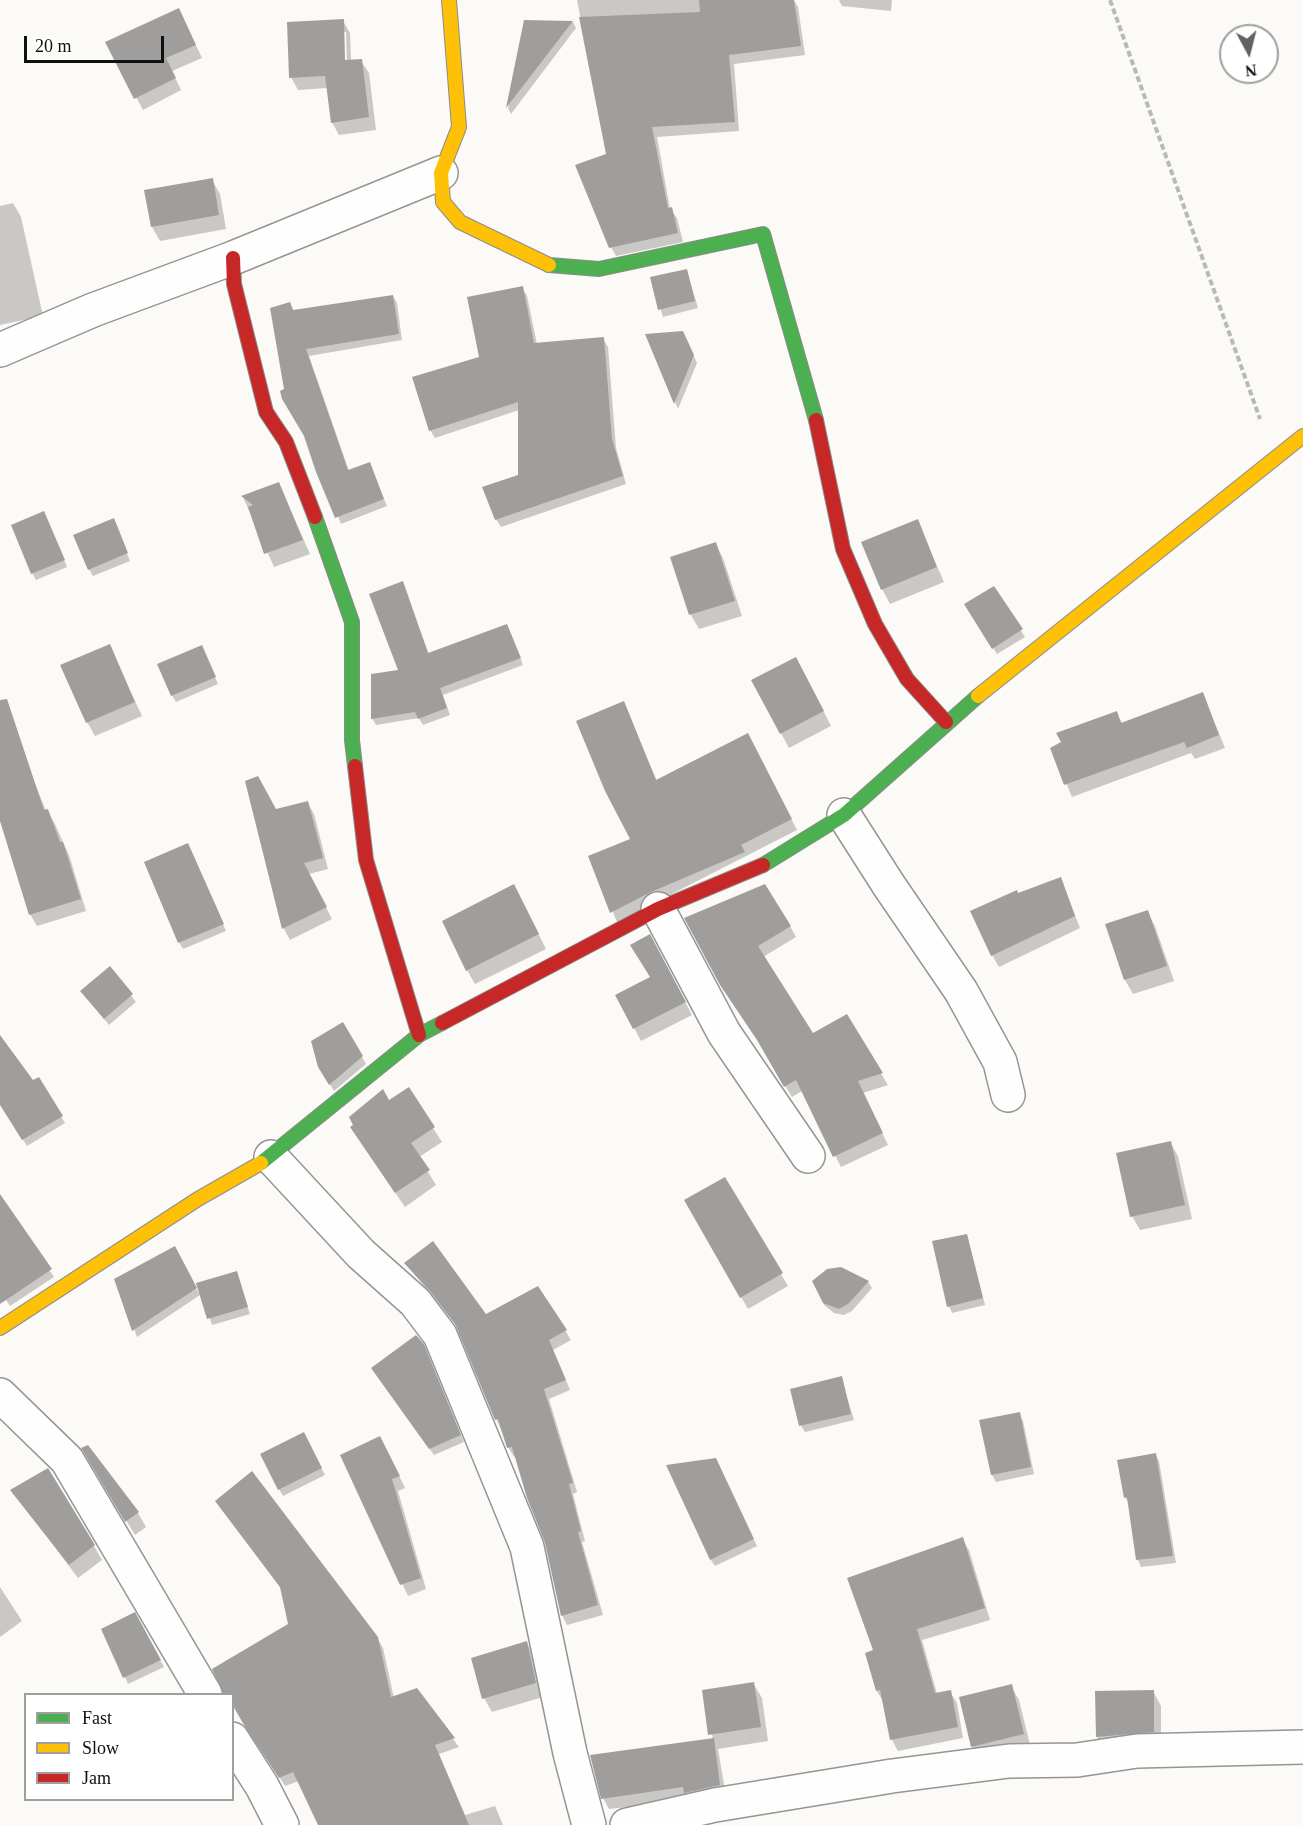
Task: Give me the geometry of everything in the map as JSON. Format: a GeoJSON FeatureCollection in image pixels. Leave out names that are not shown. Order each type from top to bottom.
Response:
{"type":"FeatureCollection","features":[{"type":"Feature","properties":{"kind":"street"},"geometry":{"type":"LineString","coordinates":[[449,0],[459,127],[441,173],[443,202],[460,222],[553,267],[599,269],[763,234],[816,419],[843,549],[875,624],[907,679],[946,722]]}},
{"type":"Feature","properties":{"kind":"street"},"geometry":{"type":"LineString","coordinates":[[0,350],[93,310],[233,258],[441,173]]}},
{"type":"Feature","properties":{"kind":"street"},"geometry":{"type":"LineString","coordinates":[[233,258],[234,284],[266,412],[286,442],[352,622],[352,740],[366,860],[419,1035]]}},
{"type":"Feature","properties":{"kind":"street"},"geometry":{"type":"LineString","coordinates":[[0,1328],[198,1199],[271,1157],[419,1035],[658,909],[765,864],[844,814],[946,722],[1303,436]]}},
{"type":"Feature","properties":{"kind":"street"},"geometry":{"type":"LineString","coordinates":[[844,814],[888,884],[961,991],[1000,1062],[1008,1095]]}},
{"type":"Feature","properties":{"kind":"street"},"geometry":{"type":"LineString","coordinates":[[658,909],[724,1033],[808,1156]]}},
{"type":"Feature","properties":{"kind":"street"},"geometry":{"type":"LineString","coordinates":[[271,1157],[361,1254],[416,1302],[440,1335],[528,1547],[570,1753],[589,1825]]}},
{"type":"Feature","properties":{"kind":"street"},"geometry":{"type":"LineString","coordinates":[[0,1395],[67,1460],[204,1693]]}},
{"type":"Feature","properties":{"kind":"street"},"geometry":{"type":"LineString","coordinates":[[234,1742],[262,1786],[282,1825]]}},
{"type":"Feature","properties":{"kind":"street"},"geometry":{"type":"LineString","coordinates":[[627,1825],[716,1805],[892,1776],[1009,1761],[1077,1760],[1137,1751],[1303,1747]]}},
{"type":"Feature","properties":{"kind":"path"},"geometry":{"type":"LineString","coordinates":[[1110,0],[1275,459]]}},
{"type":"Feature","properties":{"kind":"building"},"geometry":{"type":"Polygon","coordinates":[[[699,0],[794,0],[801,46],[729,55],[735,122],[652,127],[668,208],[672,207],[678,233],[609,248],[575,165],[606,154],[579,17],[700,12],[699,0]]]}},
{"type":"Feature","properties":{"kind":"building"},"geometry":{"type":"Polygon","coordinates":[[[179,8],[196,45],[166,58],[176,78],[134,99],[105,42],[179,8]]]}},
{"type":"Feature","properties":{"kind":"building"},"geometry":{"type":"Polygon","coordinates":[[[344,19],[345,60],[362,59],[369,117],[331,123],[325,76],[289,78],[287,22],[344,19]]]}},
{"type":"Feature","properties":{"kind":"building"},"geometry":{"type":"Polygon","coordinates":[[[524,20],[573,21],[506,108],[524,20]]]}},
{"type":"Feature","properties":{"kind":"building"},"geometry":{"type":"Polygon","coordinates":[[[213,178],[219,215],[151,227],[144,190],[213,178]]]}},
{"type":"Feature","properties":{"kind":"building"},"geometry":{"type":"Polygon","coordinates":[[[687,269],[695,301],[658,310],[650,277],[687,269]]]}},
{"type":"Feature","properties":{"kind":"building"},"geometry":{"type":"Polygon","coordinates":[[[523,286],[534,343],[604,337],[612,439],[623,476],[495,520],[482,487],[518,475],[518,402],[429,431],[412,377],[479,357],[467,297],[523,286]]]}},
{"type":"Feature","properties":{"kind":"building"},"geometry":{"type":"Polygon","coordinates":[[[393,295],[399,334],[306,349],[348,470],[370,462],[384,499],[335,518],[304,436],[282,399],[280,391],[284,389],[270,308],[290,302],[293,310],[393,295]]]}},
{"type":"Feature","properties":{"kind":"building"},"geometry":{"type":"Polygon","coordinates":[[[683,331],[694,355],[674,404],[645,334],[683,331]]]}},
{"type":"Feature","properties":{"kind":"building"},"geometry":{"type":"Polygon","coordinates":[[[279,482],[303,540],[264,554],[248,507],[253,505],[241,496],[279,482]]]}},
{"type":"Feature","properties":{"kind":"building"},"geometry":{"type":"Polygon","coordinates":[[[44,511],[65,560],[31,574],[11,525],[44,511]]]}},
{"type":"Feature","properties":{"kind":"building"},"geometry":{"type":"Polygon","coordinates":[[[114,518],[128,553],[88,570],[73,535],[114,518]]]}},
{"type":"Feature","properties":{"kind":"building"},"geometry":{"type":"Polygon","coordinates":[[[918,519],[937,567],[881,590],[861,542],[918,519]]]}},
{"type":"Feature","properties":{"kind":"building"},"geometry":{"type":"Polygon","coordinates":[[[716,542],[735,601],[689,615],[670,557],[716,542]]]}},
{"type":"Feature","properties":{"kind":"building"},"geometry":{"type":"Polygon","coordinates":[[[403,581],[428,653],[507,624],[521,658],[440,688],[447,708],[418,719],[415,712],[371,719],[371,674],[398,670],[369,594],[403,581]]]}},
{"type":"Feature","properties":{"kind":"building"},"geometry":{"type":"Polygon","coordinates":[[[994,586],[1023,629],[992,649],[964,604],[994,586]]]}},
{"type":"Feature","properties":{"kind":"building"},"geometry":{"type":"Polygon","coordinates":[[[110,644],[135,702],[86,723],[60,665],[110,644]]]}},
{"type":"Feature","properties":{"kind":"building"},"geometry":{"type":"Polygon","coordinates":[[[202,645],[216,677],[171,696],[157,664],[202,645]]]}},
{"type":"Feature","properties":{"kind":"building"},"geometry":{"type":"Polygon","coordinates":[[[796,657],[824,711],[780,734],[751,680],[796,657]]]}},
{"type":"Feature","properties":{"kind":"building"},"geometry":{"type":"Polygon","coordinates":[[[1203,692],[1219,735],[1187,748],[1184,742],[1064,785],[1050,748],[1061,742],[1056,733],[1117,711],[1121,723],[1203,692]]]}},
{"type":"Feature","properties":{"kind":"building"},"geometry":{"type":"Polygon","coordinates":[[[7,699],[44,810],[48,809],[60,842],[63,842],[81,899],[29,915],[0,821],[0,700],[7,699]]]}},
{"type":"Feature","properties":{"kind":"building"},"geometry":{"type":"Polygon","coordinates":[[[624,701],[656,780],[748,733],[792,819],[741,845],[745,852],[651,892],[610,913],[588,856],[630,839],[605,791],[576,721],[624,701]]]}},
{"type":"Feature","properties":{"kind":"building"},"geometry":{"type":"Polygon","coordinates":[[[258,776],[276,809],[308,801],[323,858],[304,863],[327,907],[282,929],[245,781],[258,776]]]}},
{"type":"Feature","properties":{"kind":"building"},"geometry":{"type":"Polygon","coordinates":[[[188,843],[224,924],[178,943],[144,862],[188,843]]]}},
{"type":"Feature","properties":{"kind":"building"},"geometry":{"type":"Polygon","coordinates":[[[1061,877],[1075,916],[991,956],[970,911],[1017,890],[1018,893],[1061,877]]]}},
{"type":"Feature","properties":{"kind":"building"},"geometry":{"type":"Polygon","coordinates":[[[514,884],[539,934],[466,971],[442,921],[514,884]]]}},
{"type":"Feature","properties":{"kind":"building"},"geometry":{"type":"Polygon","coordinates":[[[765,884],[791,926],[758,946],[813,1033],[847,1014],[883,1073],[858,1081],[883,1133],[833,1157],[796,1080],[784,1087],[757,1040],[720,985],[684,918],[765,884]]]}},
{"type":"Feature","properties":{"kind":"building"},"geometry":{"type":"Polygon","coordinates":[[[1148,910],[1167,966],[1124,980],[1105,924],[1148,910]]]}},
{"type":"Feature","properties":{"kind":"building"},"geometry":{"type":"Polygon","coordinates":[[[650,934],[686,1002],[633,1029],[615,995],[650,977],[630,945],[650,934]]]}},
{"type":"Feature","properties":{"kind":"building"},"geometry":{"type":"Polygon","coordinates":[[[110,966],[133,994],[104,1019],[80,991],[110,966]]]}},
{"type":"Feature","properties":{"kind":"building"},"geometry":{"type":"Polygon","coordinates":[[[343,1022],[363,1056],[329,1085],[318,1067],[311,1041],[343,1022]]]}},
{"type":"Feature","properties":{"kind":"building"},"geometry":{"type":"Polygon","coordinates":[[[0,1035],[33,1080],[39,1077],[63,1116],[22,1140],[0,1105],[0,1035]]]}},
{"type":"Feature","properties":{"kind":"building"},"geometry":{"type":"Polygon","coordinates":[[[409,1087],[435,1127],[411,1143],[430,1170],[395,1193],[350,1127],[353,1125],[349,1117],[383,1089],[389,1100],[409,1087]]]}},
{"type":"Feature","properties":{"kind":"building"},"geometry":{"type":"Polygon","coordinates":[[[1171,1141],[1185,1205],[1130,1217],[1116,1153],[1171,1141]]]}},
{"type":"Feature","properties":{"kind":"building"},"geometry":{"type":"Polygon","coordinates":[[[725,1177],[783,1273],[740,1298],[684,1200],[725,1177]]]}},
{"type":"Feature","properties":{"kind":"building"},"geometry":{"type":"Polygon","coordinates":[[[0,1194],[52,1269],[0,1304],[0,1194]]]}},
{"type":"Feature","properties":{"kind":"building"},"geometry":{"type":"Polygon","coordinates":[[[967,1234],[983,1298],[947,1307],[932,1241],[967,1234]]]}},
{"type":"Feature","properties":{"kind":"building"},"geometry":{"type":"Polygon","coordinates":[[[433,1241],[486,1314],[538,1286],[567,1330],[549,1340],[566,1380],[544,1389],[573,1483],[569,1484],[581,1531],[578,1532],[598,1605],[561,1616],[545,1543],[527,1498],[512,1447],[507,1448],[498,1419],[495,1420],[455,1324],[430,1291],[404,1263],[433,1241]]]}},
{"type":"Feature","properties":{"kind":"building"},"geometry":{"type":"Polygon","coordinates":[[[175,1246],[197,1288],[132,1331],[114,1279],[175,1246]]]}},
{"type":"Feature","properties":{"kind":"building"},"geometry":{"type":"Polygon","coordinates":[[[841,1267],[869,1281],[848,1304],[839,1309],[823,1303],[812,1281],[827,1269],[841,1267]]]}},
{"type":"Feature","properties":{"kind":"building"},"geometry":{"type":"Polygon","coordinates":[[[237,1271],[248,1307],[207,1319],[196,1283],[237,1271]]]}},
{"type":"Feature","properties":{"kind":"building"},"geometry":{"type":"Polygon","coordinates":[[[416,1335],[424,1344],[461,1435],[429,1449],[371,1368],[416,1335]]]}},
{"type":"Feature","properties":{"kind":"building"},"geometry":{"type":"Polygon","coordinates":[[[842,1376],[851,1414],[799,1426],[790,1389],[842,1376]]]}},
{"type":"Feature","properties":{"kind":"building"},"geometry":{"type":"Polygon","coordinates":[[[1020,1412],[1031,1467],[991,1475],[979,1420],[1020,1412]]]}},
{"type":"Feature","properties":{"kind":"building"},"geometry":{"type":"Polygon","coordinates":[[[304,1432],[322,1468],[278,1490],[260,1454],[304,1432]]]}},
{"type":"Feature","properties":{"kind":"building"},"geometry":{"type":"Polygon","coordinates":[[[380,1436],[400,1476],[392,1479],[421,1578],[400,1585],[340,1455],[380,1436]]]}},
{"type":"Feature","properties":{"kind":"building"},"geometry":{"type":"Polygon","coordinates":[[[88,1445],[139,1512],[125,1522],[81,1448],[88,1445]]]}},
{"type":"Feature","properties":{"kind":"building"},"geometry":{"type":"Polygon","coordinates":[[[1156,1453],[1173,1556],[1136,1560],[1127,1497],[1124,1498],[1117,1460],[1156,1453]]]}},
{"type":"Feature","properties":{"kind":"building"},"geometry":{"type":"Polygon","coordinates":[[[716,1458],[754,1539],[710,1560],[666,1465],[716,1458]]]}},
{"type":"Feature","properties":{"kind":"building"},"geometry":{"type":"Polygon","coordinates":[[[48,1468],[95,1545],[69,1565],[10,1490],[48,1468]]]}},
{"type":"Feature","properties":{"kind":"building"},"geometry":{"type":"Polygon","coordinates":[[[252,1471],[378,1637],[391,1697],[417,1688],[455,1738],[435,1745],[469,1825],[318,1825],[293,1772],[279,1778],[234,1708],[234,1693],[223,1693],[212,1669],[288,1624],[280,1587],[215,1501],[252,1471]]]}},
{"type":"Feature","properties":{"kind":"building"},"geometry":{"type":"Polygon","coordinates":[[[963,1537],[985,1608],[917,1629],[935,1693],[951,1690],[958,1727],[890,1740],[880,1690],[876,1691],[865,1653],[873,1650],[847,1578],[963,1537]]]}},
{"type":"Feature","properties":{"kind":"building"},"geometry":{"type":"Polygon","coordinates":[[[135,1612],[161,1660],[123,1678],[101,1629],[135,1612]]]}},
{"type":"Feature","properties":{"kind":"building"},"geometry":{"type":"Polygon","coordinates":[[[527,1641],[536,1683],[482,1699],[471,1658],[527,1641]]]}},
{"type":"Feature","properties":{"kind":"building"},"geometry":{"type":"Polygon","coordinates":[[[754,1682],[761,1727],[708,1735],[702,1690],[754,1682]]]}},
{"type":"Feature","properties":{"kind":"building"},"geometry":{"type":"Polygon","coordinates":[[[1012,1684],[1024,1734],[971,1747],[959,1697],[1012,1684]]]}},
{"type":"Feature","properties":{"kind":"building"},"geometry":{"type":"Polygon","coordinates":[[[1154,1690],[1154,1732],[1096,1737],[1095,1691],[1154,1690]]]}},
{"type":"Feature","properties":{"kind":"building"},"geometry":{"type":"Polygon","coordinates":[[[714,1738],[720,1785],[684,1793],[683,1787],[601,1799],[590,1755],[714,1738]]]}},
{"type":"Feature","properties":{"kind":"traffic: fast"},"geometry":{"type":"LineString","coordinates":[[549,265],[599,269],[763,234],[816,420]]}},
{"type":"Feature","properties":{"kind":"traffic: fast"},"geometry":{"type":"LineString","coordinates":[[315,517],[352,622],[352,740],[355,766]]}},
{"type":"Feature","properties":{"kind":"traffic: fast"},"geometry":{"type":"LineString","coordinates":[[763,865],[844,815],[978,696]]}},
{"type":"Feature","properties":{"kind":"traffic: fast"},"geometry":{"type":"LineString","coordinates":[[261,1163],[419,1035],[442,1023]]}},
{"type":"Feature","properties":{"kind":"traffic: slow"},"geometry":{"type":"LineString","coordinates":[[449,0],[459,127],[441,173],[443,202],[460,222],[549,265]]}},
{"type":"Feature","properties":{"kind":"traffic: slow"},"geometry":{"type":"LineString","coordinates":[[978,696],[1303,436]]}},
{"type":"Feature","properties":{"kind":"traffic: slow"},"geometry":{"type":"LineString","coordinates":[[0,1328],[198,1199],[261,1163]]}},
{"type":"Feature","properties":{"kind":"traffic: jam"},"geometry":{"type":"LineString","coordinates":[[233,258],[234,284],[266,412],[286,442],[315,517]]}},
{"type":"Feature","properties":{"kind":"traffic: jam"},"geometry":{"type":"LineString","coordinates":[[816,420],[843,549],[875,624],[907,679],[946,722]]}},
{"type":"Feature","properties":{"kind":"traffic: jam"},"geometry":{"type":"LineString","coordinates":[[355,766],[366,860],[419,1035]]}},
{"type":"Feature","properties":{"kind":"traffic: jam"},"geometry":{"type":"LineString","coordinates":[[442,1023],[658,909],[763,865]]}}]}
